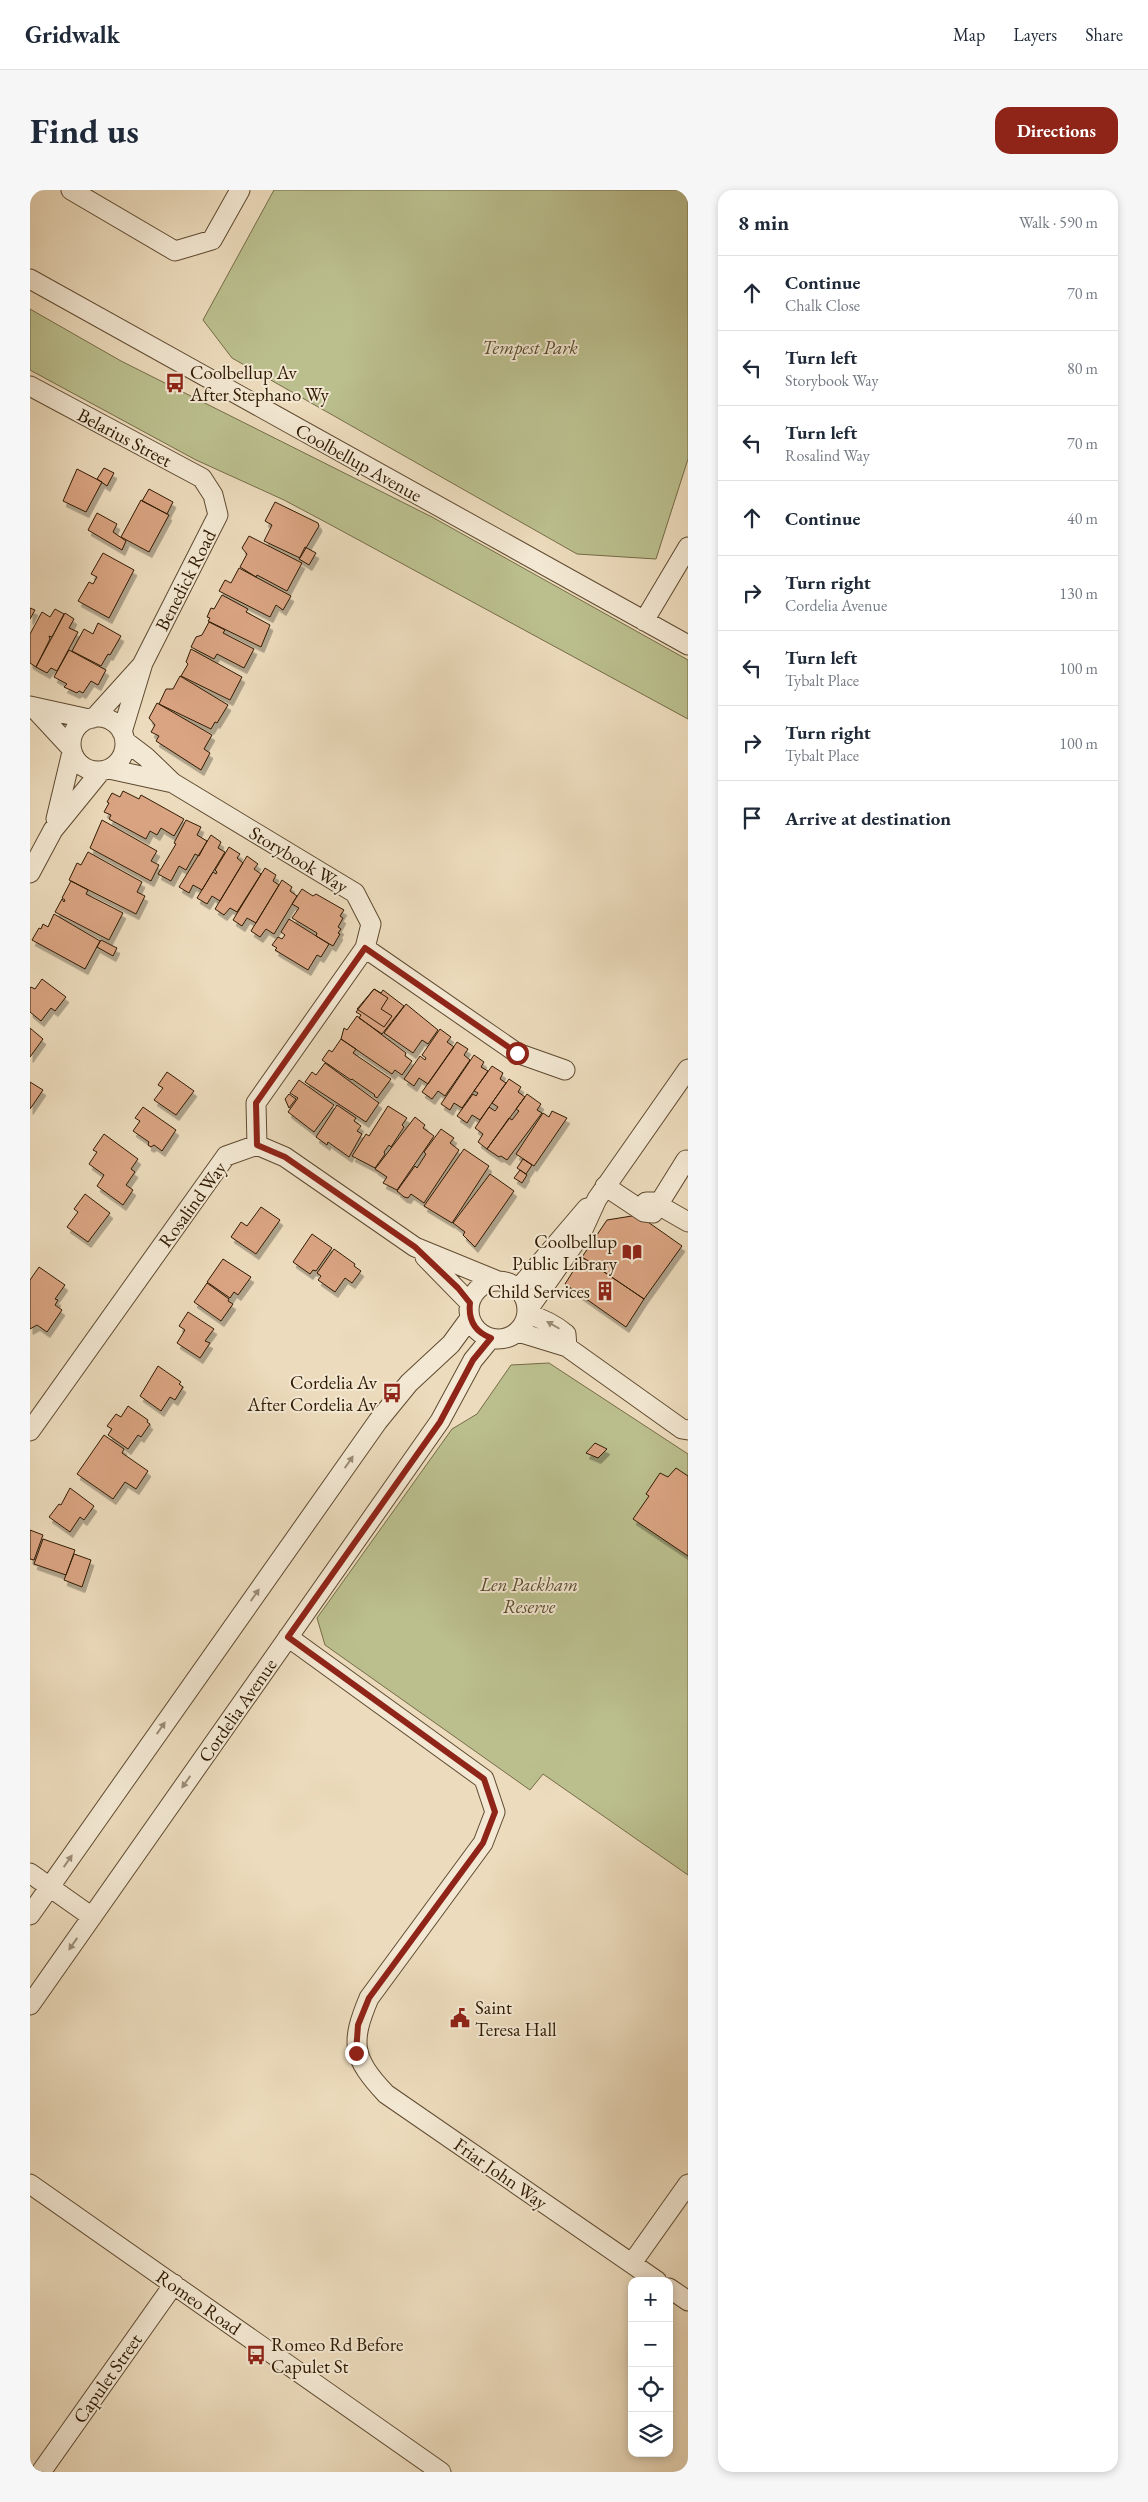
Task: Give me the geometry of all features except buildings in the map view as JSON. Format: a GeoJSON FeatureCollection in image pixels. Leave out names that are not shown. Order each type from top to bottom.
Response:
{"type":"FeatureCollection","features":[{"type":"Feature","properties":{"kind":"street"},"geometry":{"type":"LineString","coordinates":[[71,190],[175,251],[212,240],[240,190]]}},
{"type":"Feature","properties":{"kind":"street","name":"Coolbellup Avenue"},"geometry":{"type":"LineString","coordinates":[[30,279],[197,374],[414,491],[644,622],[688,644]]}},
{"type":"Feature","properties":{"kind":"street","name":"Belarius Street"},"geometry":{"type":"LineString","coordinates":[[30,386],[202,478],[213,495]]}},
{"type":"Feature","properties":{"kind":"street","name":"Benedick Road"},"geometry":{"type":"LineString","coordinates":[[143,663],[218,515],[213,495]]}},
{"type":"Feature","properties":{"kind":"street"},"geometry":{"type":"LineString","coordinates":[[644,622],[687,550]]}},
{"type":"Feature","properties":{"kind":"street"},"geometry":{"type":"LineString","coordinates":[[30,873],[53,830],[63,798],[75,730],[92,718],[143,663]]}},
{"type":"Feature","properties":{"kind":"street"},"geometry":{"type":"LineString","coordinates":[[53,830],[105,770],[121,757],[123,737],[143,663]]}},
{"type":"Feature","properties":{"kind":"street"},"geometry":{"type":"LineString","coordinates":[[32,706],[110,720],[123,737],[173,783]]}},
{"type":"Feature","properties":{"kind":"street"},"geometry":{"type":"LineString","coordinates":[[32,706],[71,750],[80,765],[93,771],[105,770],[173,783]]}},
{"type":"Feature","properties":{"kind":"street","name":"Storybook Way"},"geometry":{"type":"LineString","coordinates":[[173,783],[355,893],[371,924],[365,948],[256,1103],[257,1145]]}},
{"type":"Feature","properties":{"kind":"street"},"geometry":{"type":"LineString","coordinates":[[365,948],[517,1053],[565,1070]]}},
{"type":"Feature","properties":{"kind":"street"},"geometry":{"type":"LineString","coordinates":[[518,1289],[604,1188],[688,1068]]}},
{"type":"Feature","properties":{"kind":"street"},"geometry":{"type":"LineString","coordinates":[[257,1145],[285,1157],[415,1247],[458,1288],[470,1310],[478,1331],[491,1338],[508,1338],[518,1332],[527,1312],[581,1234],[604,1188]]}},
{"type":"Feature","properties":{"kind":"street","name":"Rosalind Way"},"geometry":{"type":"LineString","coordinates":[[30,1431],[226,1156],[257,1145]]}},
{"type":"Feature","properties":{"kind":"street"},"geometry":{"type":"LineString","coordinates":[[658,1205],[686,1160],[688,1161]]}},
{"type":"Feature","properties":{"kind":"street"},"geometry":{"type":"LineString","coordinates":[[604,1188],[643,1202],[653,1202],[688,1222]]}},
{"type":"Feature","properties":{"kind":"street"},"geometry":{"type":"LineString","coordinates":[[415,1247],[512,1285],[524,1296],[527,1312]]}},
{"type":"Feature","properties":{"kind":"street"},"geometry":{"type":"LineString","coordinates":[[30,1915],[378,1421],[409,1383],[451,1344],[480,1288],[498,1281]]}},
{"type":"Feature","properties":{"kind":"street"},"geometry":{"type":"LineString","coordinates":[[527,1312],[566,1334],[567,1347]]}},
{"type":"Feature","properties":{"kind":"street"},"geometry":{"type":"LineString","coordinates":[[518,1332],[567,1347],[682,1429],[688,1430]]}},
{"type":"Feature","properties":{"kind":"street","name":"Cordelia Avenue"},"geometry":{"type":"LineString","coordinates":[[30,2005],[440,1422],[473,1360],[491,1338]]}},
{"type":"Feature","properties":{"kind":"street","name":"Friar John Way"},"geometry":{"type":"LineString","coordinates":[[288,1637],[484,1779],[495,1812],[483,1843],[369,1998],[358,2025],[356,2053],[370,2076],[386,2094],[652,2277]]}},
{"type":"Feature","properties":{"kind":"street"},"geometry":{"type":"LineString","coordinates":[[30,1873],[92,1917]]}},
{"type":"Feature","properties":{"kind":"street","name":"Romeo Road"},"geometry":{"type":"LineString","coordinates":[[30,2184],[441,2472]]}},
{"type":"Feature","properties":{"kind":"street"},"geometry":{"type":"LineString","coordinates":[[632,2264],[688,2184]]}},
{"type":"Feature","properties":{"kind":"street","name":"Capulet Street"},"geometry":{"type":"LineString","coordinates":[[41,2472],[174,2284]]}},
{"type":"Feature","properties":{"kind":"street"},"geometry":{"type":"LineString","coordinates":[[673,2291],[688,2301]]}},
{"type":"Feature","properties":{"kind":"green space","name":"Tempest Park"},"geometry":{"type":"Polygon","coordinates":[[[274,190],[688,190],[688,459],[656,559],[577,554],[232,358],[203,320],[274,190]]]}},
{"type":"Feature","properties":{"kind":"green space"},"geometry":{"type":"Polygon","coordinates":[[[30,309],[121,361],[432,517],[688,660],[688,719],[284,500],[196,460],[30,370],[30,309]]]}},
{"type":"Feature","properties":{"kind":"green space","name":"Len Packham Reserve"},"geometry":{"type":"Polygon","coordinates":[[[549,1363],[688,1454],[688,1875],[543,1774],[530,1790],[325,1645],[317,1618],[452,1429],[477,1414],[511,1365],[549,1363]]]}},
{"type":"Feature","properties":{"kind":"place","name":"Coolbellup Av After Stephano Wy"},"geometry":{"type":"Point","coordinates":[175,383]}},
{"type":"Feature","properties":{"kind":"place","name":"Coolbellup Public Library"},"geometry":{"type":"Point","coordinates":[632,1252]}},
{"type":"Feature","properties":{"kind":"place","name":"Child Services"},"geometry":{"type":"Point","coordinates":[605,1291]}},
{"type":"Feature","properties":{"kind":"place","name":"Cordelia Av After Cordelia Av"},"geometry":{"type":"Point","coordinates":[392,1393]}},
{"type":"Feature","properties":{"kind":"place","name":"Saint Teresa Hall"},"geometry":{"type":"Point","coordinates":[460,2018]}},
{"type":"Feature","properties":{"kind":"place","name":"Romeo Rd Before Capulet St"},"geometry":{"type":"Point","coordinates":[256,2355]}},
{"type":"Feature","properties":{"kind":"route"},"geometry":{"type":"LineString","coordinates":[[356,2053],[358,2025],[369,1998],[483,1843],[495,1812],[484,1779],[313,1657],[288,1637],[440,1422],[473,1360],[491,1338],[484,1336],[474,1325],[470,1318],[470,1303],[458,1288],[415,1247],[285,1157],[257,1145],[256,1103],[365,948],[517,1053]]}}]}
